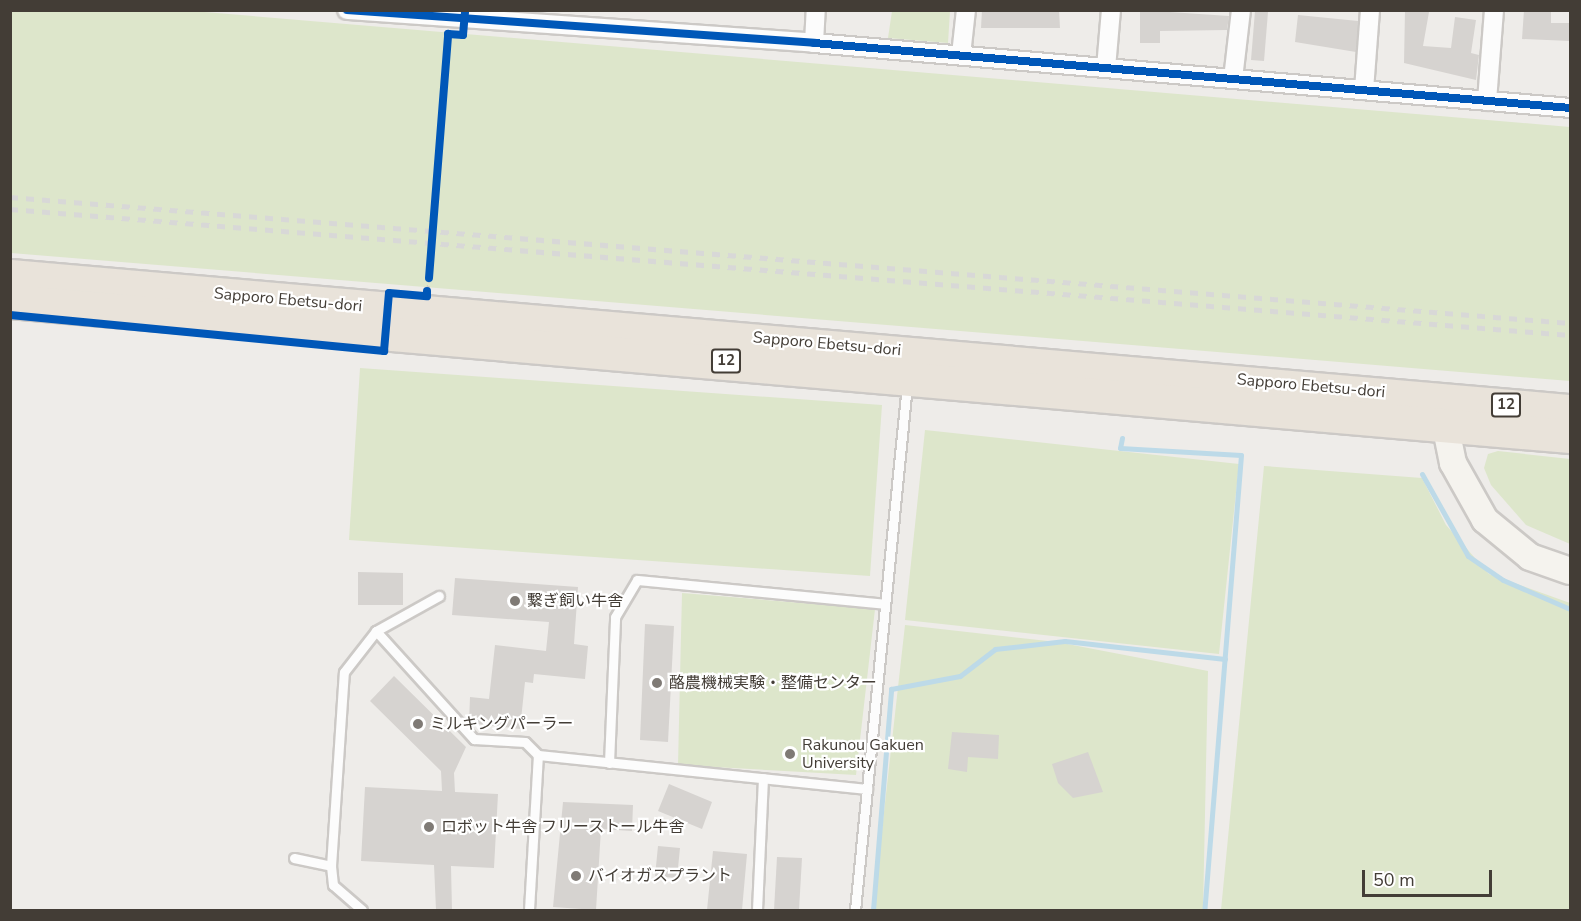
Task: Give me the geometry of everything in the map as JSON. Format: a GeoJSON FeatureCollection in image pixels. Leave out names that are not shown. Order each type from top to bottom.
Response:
{"type":"FeatureCollection","features":[{"type":"Feature","properties":{"kind":"highway","name":"Sapporo Ebetsu-dori"},"geometry":{"type":"LineString","coordinates":[[10,276],[908,363],[1442,410],[1570,411]]}},
{"type":"Feature","properties":{"kind":"highway","name":"Sapporo Ebetsu-dori"},"geometry":{"type":"LineString","coordinates":[[10,301],[908,363]]}},
{"type":"Feature","properties":{"kind":"highway","name":"Sapporo Ebetsu-dori"},"geometry":{"type":"LineString","coordinates":[[1442,410],[1570,436]]}},
{"type":"Feature","properties":{"kind":"street"},"geometry":{"type":"LineString","coordinates":[[347,10],[814,43],[1570,108]]}},
{"type":"Feature","properties":{"kind":"street"},"geometry":{"type":"LineString","coordinates":[[814,43],[816,10]]}},
{"type":"Feature","properties":{"kind":"street"},"geometry":{"type":"LineString","coordinates":[[962,55],[966,10]]}},
{"type":"Feature","properties":{"kind":"street"},"geometry":{"type":"LineString","coordinates":[[1106,68],[1111,10]]}},
{"type":"Feature","properties":{"kind":"street"},"geometry":{"type":"LineString","coordinates":[[1233,79],[1241,10]]}},
{"type":"Feature","properties":{"kind":"street"},"geometry":{"type":"LineString","coordinates":[[1364,90],[1370,10]]}},
{"type":"Feature","properties":{"kind":"street"},"geometry":{"type":"LineString","coordinates":[[1487,101],[1494,10]]}},
{"type":"Feature","properties":{"kind":"street"},"geometry":{"type":"LineString","coordinates":[[1442,410],[1453,462],[1485,520],[1530,557],[1570,571]]}},
{"type":"Feature","properties":{"kind":"lane"},"geometry":{"type":"LineString","coordinates":[[855,910],[908,363]]}},
{"type":"Feature","properties":{"kind":"lane"},"geometry":{"type":"LineString","coordinates":[[609,763],[615,618],[637,580],[885,604]]}},
{"type":"Feature","properties":{"kind":"lane"},"geometry":{"type":"LineString","coordinates":[[362,910],[333,885],[331,866],[344,672],[376,631],[439,596]]}},
{"type":"Feature","properties":{"kind":"lane"},"geometry":{"type":"LineString","coordinates":[[376,631],[474,740],[525,742],[538,755],[867,789]]}},
{"type":"Feature","properties":{"kind":"lane"},"geometry":{"type":"LineString","coordinates":[[529,910],[538,755]]}},
{"type":"Feature","properties":{"kind":"lane"},"geometry":{"type":"LineString","coordinates":[[757,910],[763,778]]}},
{"type":"Feature","properties":{"kind":"lane"},"geometry":{"type":"LineString","coordinates":[[294,858],[331,866]]}},
{"type":"Feature","properties":{"kind":"path"},"geometry":{"type":"LineString","coordinates":[[417,296],[427,296],[429,267]]}},
{"type":"Feature","properties":{"kind":"green space"},"geometry":{"type":"Polygon","coordinates":[[[10,11],[193,11],[1570,127],[1570,381],[11,253],[10,11]]]}},
{"type":"Feature","properties":{"kind":"green space"},"geometry":{"type":"Polygon","coordinates":[[[892,11],[950,11],[948,43],[888,38],[892,11]]]}},
{"type":"Feature","properties":{"kind":"green space"},"geometry":{"type":"Polygon","coordinates":[[[360,368],[882,405],[870,576],[349,540],[360,368]]]}},
{"type":"Feature","properties":{"kind":"green space"},"geometry":{"type":"Polygon","coordinates":[[[925,430],[1239,464],[1219,654],[905,620],[925,430]]]}},
{"type":"Feature","properties":{"kind":"green space"},"geometry":{"type":"Polygon","coordinates":[[[1498,451],[1570,459],[1570,544],[1526,525],[1491,485],[1484,468],[1488,454],[1498,451]]]}},
{"type":"Feature","properties":{"kind":"green space"},"geometry":{"type":"Polygon","coordinates":[[[1264,466],[1422,478],[1446,525],[1489,574],[1570,603],[1570,910],[1221,910],[1264,466]]]}},
{"type":"Feature","properties":{"kind":"green space"},"geometry":{"type":"Polygon","coordinates":[[[682,593],[875,609],[856,775],[678,765],[682,593]]]}},
{"type":"Feature","properties":{"kind":"green space"},"geometry":{"type":"Polygon","coordinates":[[[905,625],[1057,642],[1208,671],[1203,910],[873,910],[905,625]]]}},
{"type":"Feature","properties":{"kind":"building"},"geometry":{"type":"Polygon","coordinates":[[[982,10],[1059,10],[1060,28],[981,28],[982,10]]]}},
{"type":"Feature","properties":{"kind":"building"},"geometry":{"type":"Polygon","coordinates":[[[1140,10],[1229,16],[1227,30],[1160,31],[1160,43],[1140,43],[1140,10]]]}},
{"type":"Feature","properties":{"kind":"building"},"geometry":{"type":"Polygon","coordinates":[[[1405,10],[1429,12],[1423,46],[1451,48],[1455,17],[1476,20],[1471,53],[1479,55],[1476,80],[1404,63],[1405,10]]]}},
{"type":"Feature","properties":{"kind":"building"},"geometry":{"type":"Polygon","coordinates":[[[1524,10],[1551,10],[1551,23],[1570,23],[1570,41],[1522,39],[1524,10]]]}},
{"type":"Feature","properties":{"kind":"building"},"geometry":{"type":"Polygon","coordinates":[[[1255,11],[1268,12],[1264,61],[1251,60],[1255,11]]]}},
{"type":"Feature","properties":{"kind":"building"},"geometry":{"type":"Polygon","coordinates":[[[1298,15],[1358,21],[1356,52],[1295,42],[1298,15]]]}},
{"type":"Feature","properties":{"kind":"building"},"geometry":{"type":"Polygon","coordinates":[[[358,572],[403,573],[403,605],[358,605],[358,572]]]}},
{"type":"Feature","properties":{"kind":"building"},"geometry":{"type":"Polygon","coordinates":[[[455,578],[578,587],[574,644],[588,646],[585,679],[534,674],[533,683],[525,682],[520,729],[469,723],[470,697],[489,699],[495,645],[546,651],[549,622],[452,615],[455,578]]]}},
{"type":"Feature","properties":{"kind":"building","name":"酪農機械実験・整備センター"},"geometry":{"type":"Polygon","coordinates":[[[645,624],[674,626],[668,742],[640,740],[645,624]]]}},
{"type":"Feature","properties":{"kind":"building","name":"ロボット牛舎 フリーストール牛舎"},"geometry":{"type":"Polygon","coordinates":[[[394,676],[466,747],[454,773],[455,792],[498,794],[494,868],[451,866],[452,910],[436,910],[434,865],[361,861],[365,787],[442,791],[441,771],[370,701],[394,676]]]}},
{"type":"Feature","properties":{"kind":"building"},"geometry":{"type":"Polygon","coordinates":[[[952,732],[999,735],[998,759],[968,757],[967,772],[948,769],[952,732]]]}},
{"type":"Feature","properties":{"kind":"building"},"geometry":{"type":"Polygon","coordinates":[[[1088,752],[1103,792],[1073,798],[1058,783],[1052,764],[1088,752]]]}},
{"type":"Feature","properties":{"kind":"building"},"geometry":{"type":"Polygon","coordinates":[[[669,784],[712,802],[702,829],[658,811],[669,784]]]}},
{"type":"Feature","properties":{"kind":"building"},"geometry":{"type":"Polygon","coordinates":[[[563,802],[633,805],[632,831],[601,829],[596,910],[553,907],[563,802]]]}},
{"type":"Feature","properties":{"kind":"building"},"geometry":{"type":"Polygon","coordinates":[[[658,846],[680,848],[677,878],[655,876],[658,846]]]}},
{"type":"Feature","properties":{"kind":"building"},"geometry":{"type":"Polygon","coordinates":[[[713,851],[747,854],[742,910],[707,910],[713,851]]]}},
{"type":"Feature","properties":{"kind":"building"},"geometry":{"type":"Polygon","coordinates":[[[777,857],[802,858],[799,910],[774,910],[777,857]]]}},
{"type":"Feature","properties":{"kind":"waterway"},"geometry":{"type":"LineString","coordinates":[[1122,438],[1120,448],[1241,455],[1204,910]]}},
{"type":"Feature","properties":{"kind":"waterway"},"geometry":{"type":"LineString","coordinates":[[1422,474],[1468,556],[1503,580],[1570,609]]}},
{"type":"Feature","properties":{"kind":"waterway"},"geometry":{"type":"LineString","coordinates":[[873,910],[891,689],[960,676],[995,649],[1065,641],[1225,659]]}},
{"type":"Feature","properties":{"kind":"railway"},"geometry":{"type":"LineString","coordinates":[[10,197],[1570,323]]}},
{"type":"Feature","properties":{"kind":"railway"},"geometry":{"type":"LineString","coordinates":[[10,209],[1570,335]]}},
{"type":"Feature","properties":{"kind":"cycle path"},"geometry":{"type":"LineString","coordinates":[[347,10],[814,43],[1570,108]]}},
{"type":"Feature","properties":{"kind":"cycle path"},"geometry":{"type":"LineString","coordinates":[[429,278],[448,34],[463,35],[465,10]]}},
{"type":"Feature","properties":{"kind":"cycle path"},"geometry":{"type":"LineString","coordinates":[[10,315],[384,351],[389,293],[427,296],[427,291]]}},
{"type":"Feature","properties":{"kind":"place","name":"繋ぎ飼い牛舎"},"geometry":{"type":"Point","coordinates":[515,601]}},
{"type":"Feature","properties":{"kind":"place","name":"酪農機械実験・整備センター"},"geometry":{"type":"Point","coordinates":[657,683]}},
{"type":"Feature","properties":{"kind":"place","name":"ミルキングパーラー"},"geometry":{"type":"Point","coordinates":[418,724]}},
{"type":"Feature","properties":{"kind":"place","name":"Rakunou Gakuen University"},"geometry":{"type":"Point","coordinates":[790,754]}},
{"type":"Feature","properties":{"kind":"place","name":"ロボット牛舎 フリーストール牛舎"},"geometry":{"type":"Point","coordinates":[429,827]}},
{"type":"Feature","properties":{"kind":"place","name":"バイオガスプラント"},"geometry":{"type":"Point","coordinates":[576,876]}}]}
